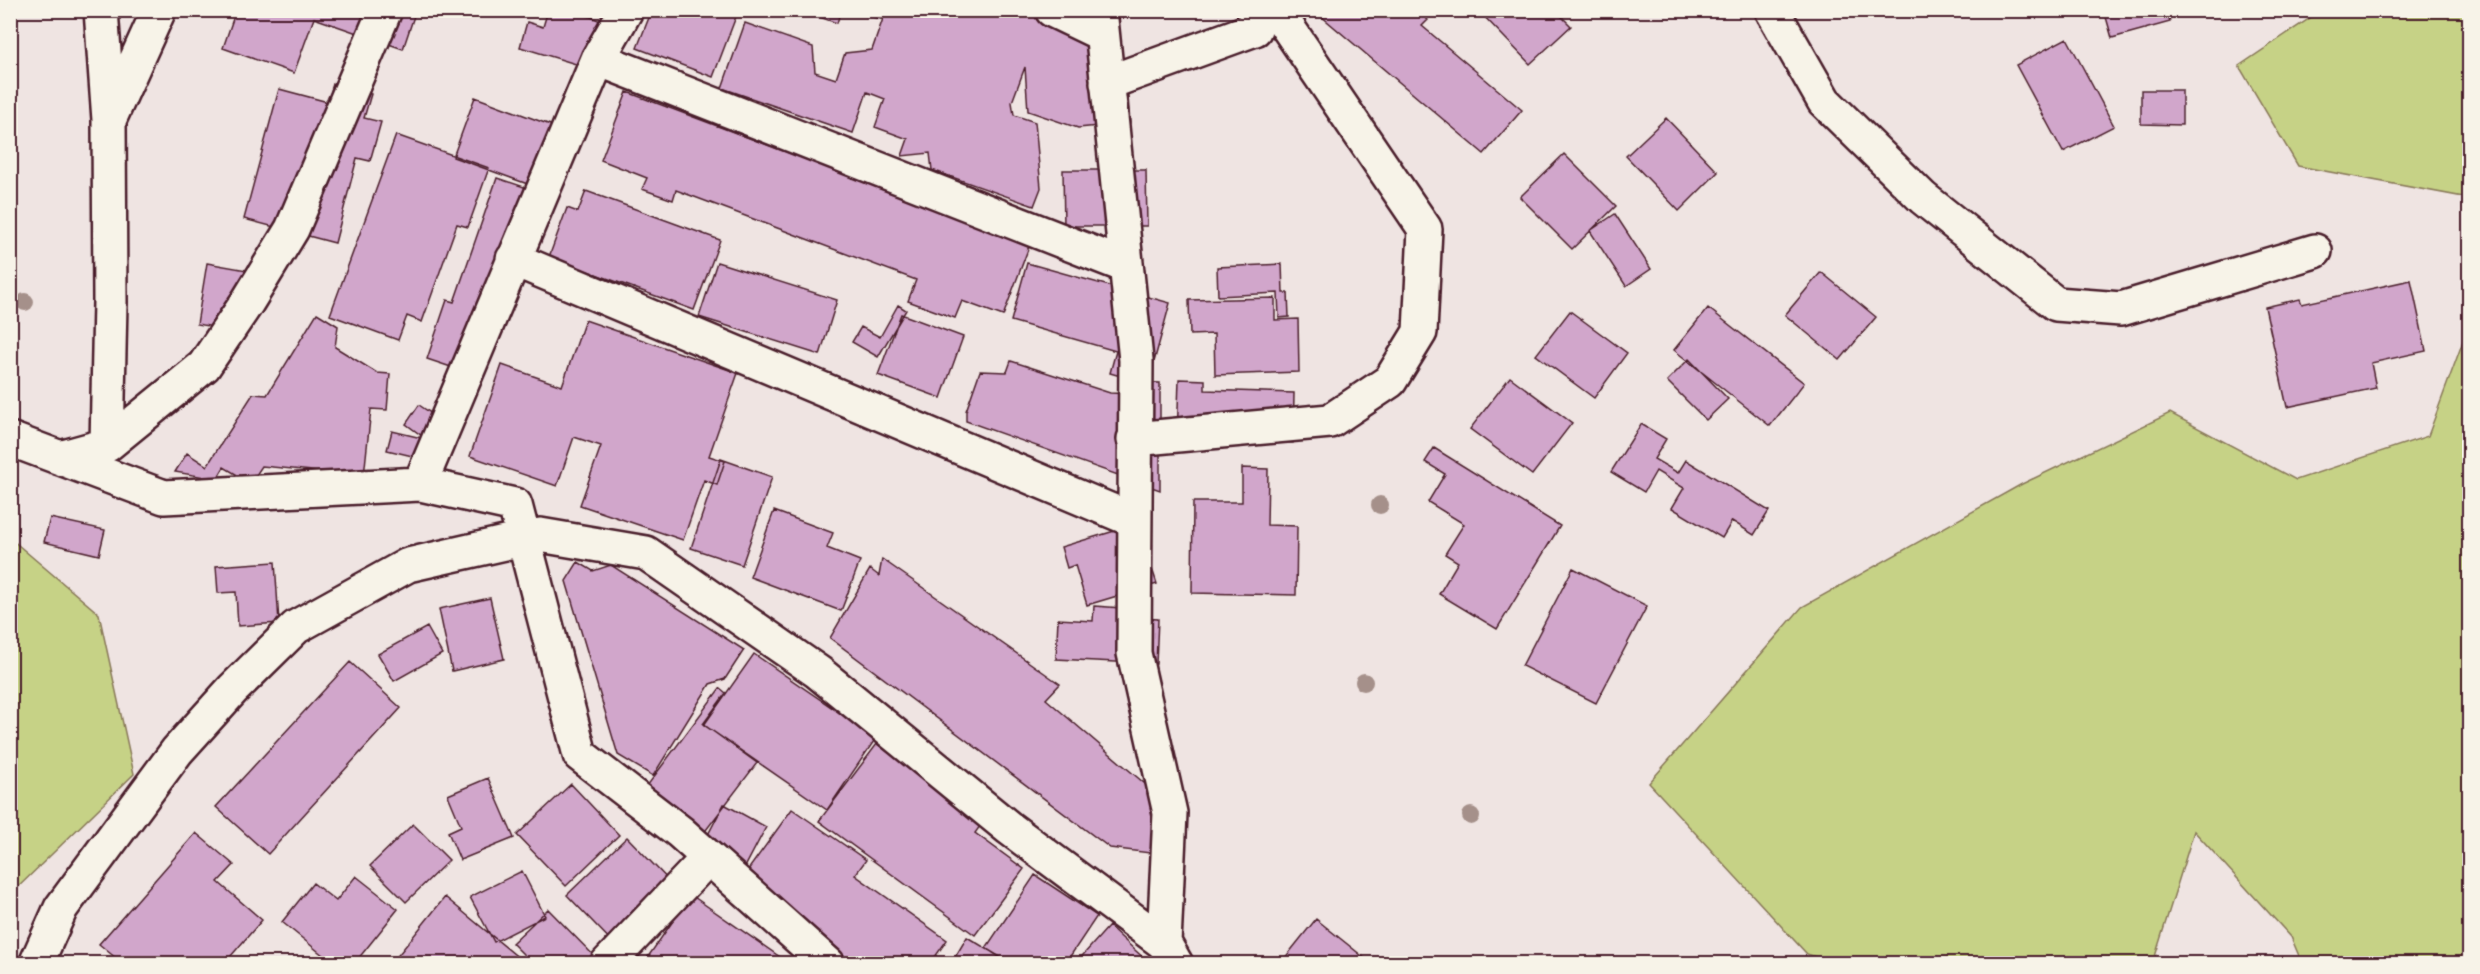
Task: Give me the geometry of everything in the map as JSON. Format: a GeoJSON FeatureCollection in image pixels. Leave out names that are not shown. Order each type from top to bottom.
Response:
{"type":"FeatureCollection","features":[{"type":"Feature","properties":{"kind":"street"},"geometry":{"type":"LineString","coordinates":[[101,10],[109,120],[110,302],[107,445]]}},
{"type":"Feature","properties":{"kind":"street"},"geometry":{"type":"LineString","coordinates":[[109,120],[159,10]]}},
{"type":"Feature","properties":{"kind":"street"},"geometry":{"type":"LineString","coordinates":[[60,458],[107,445],[204,366],[248,301],[292,229],[385,10]]}},
{"type":"Feature","properties":{"kind":"street"},"geometry":{"type":"LineString","coordinates":[[420,484],[598,59],[626,10]]}},
{"type":"Feature","properties":{"kind":"street"},"geometry":{"type":"LineString","coordinates":[[1052,10],[1101,22],[1136,360],[1133,520],[1134,652],[1170,813],[1170,953]]}},
{"type":"Feature","properties":{"kind":"street"},"geometry":{"type":"LineString","coordinates":[[1107,83],[1255,29],[1255,10]]}},
{"type":"Feature","properties":{"kind":"street"},"geometry":{"type":"LineString","coordinates":[[1134,439],[1330,421],[1390,381],[1420,332],[1425,229],[1276,10]]}},
{"type":"Feature","properties":{"kind":"street"},"geometry":{"type":"LineString","coordinates":[[1772,10],[1824,101],[1923,198],[2056,304],[2121,309],[2315,251]]}},
{"type":"Feature","properties":{"kind":"street"},"geometry":{"type":"LineString","coordinates":[[598,59],[1126,266]]}},
{"type":"Feature","properties":{"kind":"street"},"geometry":{"type":"LineString","coordinates":[[513,259],[1133,520]]}},
{"type":"Feature","properties":{"kind":"street"},"geometry":{"type":"LineString","coordinates":[[10,439],[164,497],[420,484],[514,505],[580,755],[680,832],[828,963]]}},
{"type":"Feature","properties":{"kind":"street"},"geometry":{"type":"LineString","coordinates":[[36,963],[61,908],[177,751],[233,689],[296,627],[408,565],[540,535],[646,553],[818,672],[1009,828],[1170,953]]}},
{"type":"Feature","properties":{"kind":"street"},"geometry":{"type":"LineString","coordinates":[[607,963],[708,858]]}},
{"type":"Feature","properties":{"kind":"green space"},"geometry":{"type":"Polygon","coordinates":[[[2322,10],[2469,11],[2469,198],[2298,166],[2239,66],[2322,10]]]}},
{"type":"Feature","properties":{"kind":"green space"},"geometry":{"type":"Polygon","coordinates":[[[2469,325],[2469,963],[2302,963],[2291,937],[2194,831],[2153,963],[1834,963],[1807,954],[1649,783],[1802,607],[2022,484],[2170,413],[2296,480],[2428,436],[2469,325]]]}},
{"type":"Feature","properties":{"kind":"green space"},"geometry":{"type":"Polygon","coordinates":[[[11,539],[99,614],[134,774],[11,894],[11,539]]]}},
{"type":"Feature","properties":{"kind":"building"},"geometry":{"type":"Polygon","coordinates":[[[236,10],[416,10],[403,49],[314,18],[294,73],[223,48],[236,10]]]}},
{"type":"Feature","properties":{"kind":"building"},"geometry":{"type":"Polygon","coordinates":[[[548,10],[573,10],[601,21],[604,10],[617,10],[612,75],[520,47],[527,22],[543,27],[548,10]]]}},
{"type":"Feature","properties":{"kind":"building"},"geometry":{"type":"Polygon","coordinates":[[[652,10],[726,10],[737,14],[713,77],[637,48],[652,10]]]}},
{"type":"Feature","properties":{"kind":"building"},"geometry":{"type":"Polygon","coordinates":[[[799,10],[841,10],[837,23],[799,10]]]}},
{"type":"Feature","properties":{"kind":"building"},"geometry":{"type":"Polygon","coordinates":[[[859,10],[882,10],[881,19],[858,14],[859,10]]]}},
{"type":"Feature","properties":{"kind":"building"},"geometry":{"type":"Polygon","coordinates":[[[886,10],[1027,10],[1090,32],[1127,83],[1130,123],[1078,128],[1028,111],[1025,67],[1012,102],[1014,115],[1035,122],[1041,188],[1034,206],[932,170],[930,153],[902,156],[908,139],[875,127],[885,99],[867,92],[853,133],[722,88],[745,23],[813,47],[815,72],[836,79],[845,53],[872,50],[886,10]]]}},
{"type":"Feature","properties":{"kind":"building"},"geometry":{"type":"Polygon","coordinates":[[[1314,10],[1417,10],[1428,20],[1422,26],[1522,110],[1484,154],[1314,10]]]}},
{"type":"Feature","properties":{"kind":"building"},"geometry":{"type":"Polygon","coordinates":[[[1478,10],[1555,10],[1571,26],[1530,64],[1478,10]]]}},
{"type":"Feature","properties":{"kind":"building"},"geometry":{"type":"Polygon","coordinates":[[[2104,10],[2167,10],[2170,22],[2112,38],[2104,10]]]}},
{"type":"Feature","properties":{"kind":"building"},"geometry":{"type":"Polygon","coordinates":[[[2067,38],[2114,126],[2063,152],[2016,65],[2067,38]]]}},
{"type":"Feature","properties":{"kind":"building"},"geometry":{"type":"Polygon","coordinates":[[[333,84],[371,94],[364,118],[381,122],[370,161],[357,158],[335,243],[244,219],[279,89],[328,102],[333,84]]]}},
{"type":"Feature","properties":{"kind":"building"},"geometry":{"type":"Polygon","coordinates":[[[2141,90],[2182,90],[2182,125],[2141,124],[2141,90]]]}},
{"type":"Feature","properties":{"kind":"building"},"geometry":{"type":"Polygon","coordinates":[[[627,92],[1030,244],[1003,316],[962,301],[955,318],[908,301],[916,280],[676,190],[673,200],[642,189],[647,178],[601,160],[627,92]]]}},
{"type":"Feature","properties":{"kind":"building"},"geometry":{"type":"Polygon","coordinates":[[[475,97],[580,136],[558,195],[453,157],[475,97]]]}},
{"type":"Feature","properties":{"kind":"building"},"geometry":{"type":"Polygon","coordinates":[[[1666,118],[1718,172],[1679,211],[1626,156],[1666,118]]]}},
{"type":"Feature","properties":{"kind":"building"},"geometry":{"type":"Polygon","coordinates":[[[396,135],[489,168],[468,227],[457,224],[422,322],[407,316],[398,340],[330,315],[396,135]]]}},
{"type":"Feature","properties":{"kind":"building"},"geometry":{"type":"Polygon","coordinates":[[[1564,154],[1616,206],[1572,249],[1520,197],[1564,154]]]}},
{"type":"Feature","properties":{"kind":"building"},"geometry":{"type":"Polygon","coordinates":[[[1063,170],[1146,170],[1147,226],[1064,226],[1063,170]]]}},
{"type":"Feature","properties":{"kind":"building"},"geometry":{"type":"Polygon","coordinates":[[[497,178],[551,196],[508,318],[502,316],[481,377],[427,359],[447,300],[454,302],[497,178]]]}},
{"type":"Feature","properties":{"kind":"building"},"geometry":{"type":"Polygon","coordinates":[[[586,191],[720,240],[694,310],[549,257],[567,208],[578,212],[586,191]]]}},
{"type":"Feature","properties":{"kind":"building"},"geometry":{"type":"Polygon","coordinates":[[[1615,214],[1651,269],[1626,286],[1590,231],[1615,214]]]}},
{"type":"Feature","properties":{"kind":"building"},"geometry":{"type":"Polygon","coordinates":[[[717,262],[837,300],[820,355],[699,317],[717,262]]]}},
{"type":"Feature","properties":{"kind":"building"},"geometry":{"type":"Polygon","coordinates":[[[207,263],[247,270],[236,331],[197,324],[207,263]]]}},
{"type":"Feature","properties":{"kind":"building"},"geometry":{"type":"Polygon","coordinates":[[[1027,263],[1170,303],[1148,384],[1110,373],[1116,351],[1011,321],[1027,263]]]}},
{"type":"Feature","properties":{"kind":"building"},"geometry":{"type":"Polygon","coordinates":[[[1282,264],[1283,293],[1288,293],[1289,317],[1279,318],[1278,293],[1218,296],[1217,267],[1282,264]]]}},
{"type":"Feature","properties":{"kind":"building"},"geometry":{"type":"Polygon","coordinates":[[[1821,272],[1876,317],[1840,360],[1785,315],[1821,272]]]}},
{"type":"Feature","properties":{"kind":"building"},"geometry":{"type":"Polygon","coordinates":[[[2411,280],[2426,351],[2371,363],[2376,388],[2287,407],[2265,307],[2300,299],[2302,304],[2411,280]]]}},
{"type":"Feature","properties":{"kind":"building"},"geometry":{"type":"Polygon","coordinates":[[[1275,298],[1275,320],[1298,319],[1299,372],[1215,375],[1214,334],[1190,335],[1189,300],[1275,298]]]}},
{"type":"Feature","properties":{"kind":"building"},"geometry":{"type":"Polygon","coordinates":[[[898,305],[906,310],[878,357],[852,342],[861,327],[880,337],[898,305]]]}},
{"type":"Feature","properties":{"kind":"building"},"geometry":{"type":"Polygon","coordinates":[[[1708,308],[1804,383],[1770,426],[1674,350],[1708,308]]]}},
{"type":"Feature","properties":{"kind":"building"},"geometry":{"type":"Polygon","coordinates":[[[1570,311],[1627,353],[1594,398],[1536,355],[1570,311]]]}},
{"type":"Feature","properties":{"kind":"building"},"geometry":{"type":"Polygon","coordinates":[[[317,313],[338,326],[335,347],[377,373],[390,374],[387,410],[371,409],[364,476],[262,466],[254,478],[239,476],[224,467],[217,479],[175,472],[187,453],[207,466],[253,394],[267,395],[317,313]]]}},
{"type":"Feature","properties":{"kind":"building"},"geometry":{"type":"Polygon","coordinates":[[[901,314],[963,337],[941,398],[878,375],[901,314]]]}},
{"type":"Feature","properties":{"kind":"building"},"geometry":{"type":"Polygon","coordinates":[[[585,320],[738,373],[709,456],[725,461],[717,485],[704,480],[683,540],[580,505],[601,446],[574,437],[557,486],[470,456],[502,365],[562,386],[585,320]]]}},
{"type":"Feature","properties":{"kind":"building"},"geometry":{"type":"Polygon","coordinates":[[[1689,359],[1728,399],[1706,420],[1667,381],[1689,359]]]}},
{"type":"Feature","properties":{"kind":"building"},"geometry":{"type":"Polygon","coordinates":[[[1011,361],[1110,393],[1131,394],[1131,382],[1160,383],[1160,490],[966,421],[966,411],[980,371],[1007,372],[1011,361]]]}},
{"type":"Feature","properties":{"kind":"building"},"geometry":{"type":"Polygon","coordinates":[[[1510,377],[1572,423],[1532,475],[1470,429],[1510,377]]]}},
{"type":"Feature","properties":{"kind":"building"},"geometry":{"type":"Polygon","coordinates":[[[1179,379],[1205,380],[1205,390],[1294,393],[1293,443],[1177,440],[1179,379]]]}},
{"type":"Feature","properties":{"kind":"building"},"geometry":{"type":"Polygon","coordinates":[[[419,405],[432,414],[433,444],[406,424],[419,405]]]}},
{"type":"Feature","properties":{"kind":"building"},"geometry":{"type":"Polygon","coordinates":[[[1641,424],[1666,439],[1654,459],[1678,473],[1686,460],[1769,511],[1754,535],[1732,521],[1722,538],[1672,508],[1684,488],[1656,471],[1644,492],[1611,472],[1641,424]]]}},
{"type":"Feature","properties":{"kind":"building"},"geometry":{"type":"Polygon","coordinates":[[[392,431],[447,444],[442,463],[387,450],[392,431]]]}},
{"type":"Feature","properties":{"kind":"building"},"geometry":{"type":"Polygon","coordinates":[[[1434,448],[1560,526],[1497,629],[1439,594],[1458,562],[1445,554],[1464,524],[1428,502],[1445,474],[1425,462],[1434,448]]]}},
{"type":"Feature","properties":{"kind":"building"},"geometry":{"type":"Polygon","coordinates":[[[721,459],[772,477],[742,565],[691,548],[721,459]]]}},
{"type":"Feature","properties":{"kind":"building"},"geometry":{"type":"Polygon","coordinates":[[[1242,468],[1268,469],[1267,525],[1297,526],[1296,595],[1192,593],[1193,502],[1242,502],[1242,468]]]}},
{"type":"Feature","properties":{"kind":"building"},"geometry":{"type":"Polygon","coordinates":[[[774,511],[833,533],[827,548],[860,561],[841,611],[750,577],[774,511]]]}},
{"type":"Feature","properties":{"kind":"building"},"geometry":{"type":"Polygon","coordinates":[[[50,518],[105,530],[99,555],[44,542],[50,518]]]}},
{"type":"Feature","properties":{"kind":"building"},"geometry":{"type":"Polygon","coordinates":[[[1138,524],[1157,584],[1087,605],[1075,565],[1067,568],[1061,547],[1138,524]]]}},
{"type":"Feature","properties":{"kind":"building"},"geometry":{"type":"Polygon","coordinates":[[[882,559],[1060,684],[1046,699],[1158,795],[1158,854],[1110,848],[830,638],[870,569],[879,576],[882,559]]]}},
{"type":"Feature","properties":{"kind":"building"},"geometry":{"type":"Polygon","coordinates":[[[275,562],[279,623],[238,626],[236,592],[218,593],[216,566],[275,562]]]}},
{"type":"Feature","properties":{"kind":"building"},"geometry":{"type":"Polygon","coordinates":[[[578,562],[593,571],[611,565],[744,650],[725,679],[710,684],[653,776],[618,755],[566,581],[578,562]]]}},
{"type":"Feature","properties":{"kind":"building"},"geometry":{"type":"Polygon","coordinates":[[[1573,568],[1647,606],[1596,703],[1522,666],[1573,568]]]}},
{"type":"Feature","properties":{"kind":"building"},"geometry":{"type":"Polygon","coordinates":[[[490,598],[504,659],[452,671],[439,609],[490,598]]]}},
{"type":"Feature","properties":{"kind":"building"},"geometry":{"type":"Polygon","coordinates":[[[1094,606],[1122,608],[1121,617],[1158,619],[1156,664],[1056,659],[1058,619],[1093,621],[1094,606]]]}},
{"type":"Feature","properties":{"kind":"building"},"geometry":{"type":"Polygon","coordinates":[[[427,627],[442,654],[394,681],[378,654],[427,627]]]}},
{"type":"Feature","properties":{"kind":"building"},"geometry":{"type":"Polygon","coordinates":[[[754,654],[876,738],[827,810],[704,725],[754,654]]]}},
{"type":"Feature","properties":{"kind":"building"},"geometry":{"type":"Polygon","coordinates":[[[350,662],[401,708],[268,854],[216,807],[350,662]]]}},
{"type":"Feature","properties":{"kind":"building"},"geometry":{"type":"Polygon","coordinates":[[[720,688],[726,693],[703,724],[757,763],[700,838],[641,794],[720,688]]]}},
{"type":"Feature","properties":{"kind":"building"},"geometry":{"type":"Polygon","coordinates":[[[877,744],[983,822],[975,833],[1024,869],[975,935],[819,821],[877,744]]]}},
{"type":"Feature","properties":{"kind":"building"},"geometry":{"type":"Polygon","coordinates":[[[488,778],[514,838],[460,860],[448,832],[461,826],[448,795],[488,778]]]}},
{"type":"Feature","properties":{"kind":"building"},"geometry":{"type":"Polygon","coordinates":[[[571,784],[619,835],[566,886],[517,835],[571,784]]]}},
{"type":"Feature","properties":{"kind":"building"},"geometry":{"type":"Polygon","coordinates":[[[724,804],[766,827],[743,871],[700,850],[724,804]]]}},
{"type":"Feature","properties":{"kind":"building"},"geometry":{"type":"Polygon","coordinates":[[[792,809],[866,860],[855,875],[947,940],[930,964],[855,964],[740,881],[792,809]]]}},
{"type":"Feature","properties":{"kind":"building"},"geometry":{"type":"Polygon","coordinates":[[[413,824],[449,860],[406,902],[370,866],[413,824]]]}},
{"type":"Feature","properties":{"kind":"building"},"geometry":{"type":"Polygon","coordinates":[[[196,833],[234,865],[218,882],[262,920],[224,964],[113,964],[117,959],[99,944],[196,833]]]}},
{"type":"Feature","properties":{"kind":"building"},"geometry":{"type":"Polygon","coordinates":[[[627,837],[678,890],[618,948],[567,895],[627,837]]]}},
{"type":"Feature","properties":{"kind":"building"},"geometry":{"type":"Polygon","coordinates":[[[522,871],[545,916],[494,942],[470,897],[522,871]]]}},
{"type":"Feature","properties":{"kind":"building"},"geometry":{"type":"Polygon","coordinates":[[[1035,875],[1097,916],[1065,964],[1009,964],[986,948],[1035,875]]]}},
{"type":"Feature","properties":{"kind":"building"},"geometry":{"type":"Polygon","coordinates":[[[356,876],[398,909],[354,964],[334,964],[282,922],[313,883],[336,901],[356,876]]]}},
{"type":"Feature","properties":{"kind":"building"},"geometry":{"type":"Polygon","coordinates":[[[691,895],[790,964],[643,964],[691,895]]]}},
{"type":"Feature","properties":{"kind":"building"},"geometry":{"type":"Polygon","coordinates":[[[445,897],[526,964],[391,964],[445,897]]]}},
{"type":"Feature","properties":{"kind":"building"},"geometry":{"type":"Polygon","coordinates":[[[548,909],[602,964],[533,964],[512,943],[548,909]]]}},
{"type":"Feature","properties":{"kind":"building"},"geometry":{"type":"Polygon","coordinates":[[[1316,919],[1372,964],[1280,964],[1316,919]]]}},
{"type":"Feature","properties":{"kind":"building"},"geometry":{"type":"Polygon","coordinates":[[[1109,926],[1150,964],[1075,964],[1109,926]]]}},
{"type":"Feature","properties":{"kind":"building"},"geometry":{"type":"Polygon","coordinates":[[[967,937],[1002,958],[999,964],[951,964],[967,937]]]}}]}
